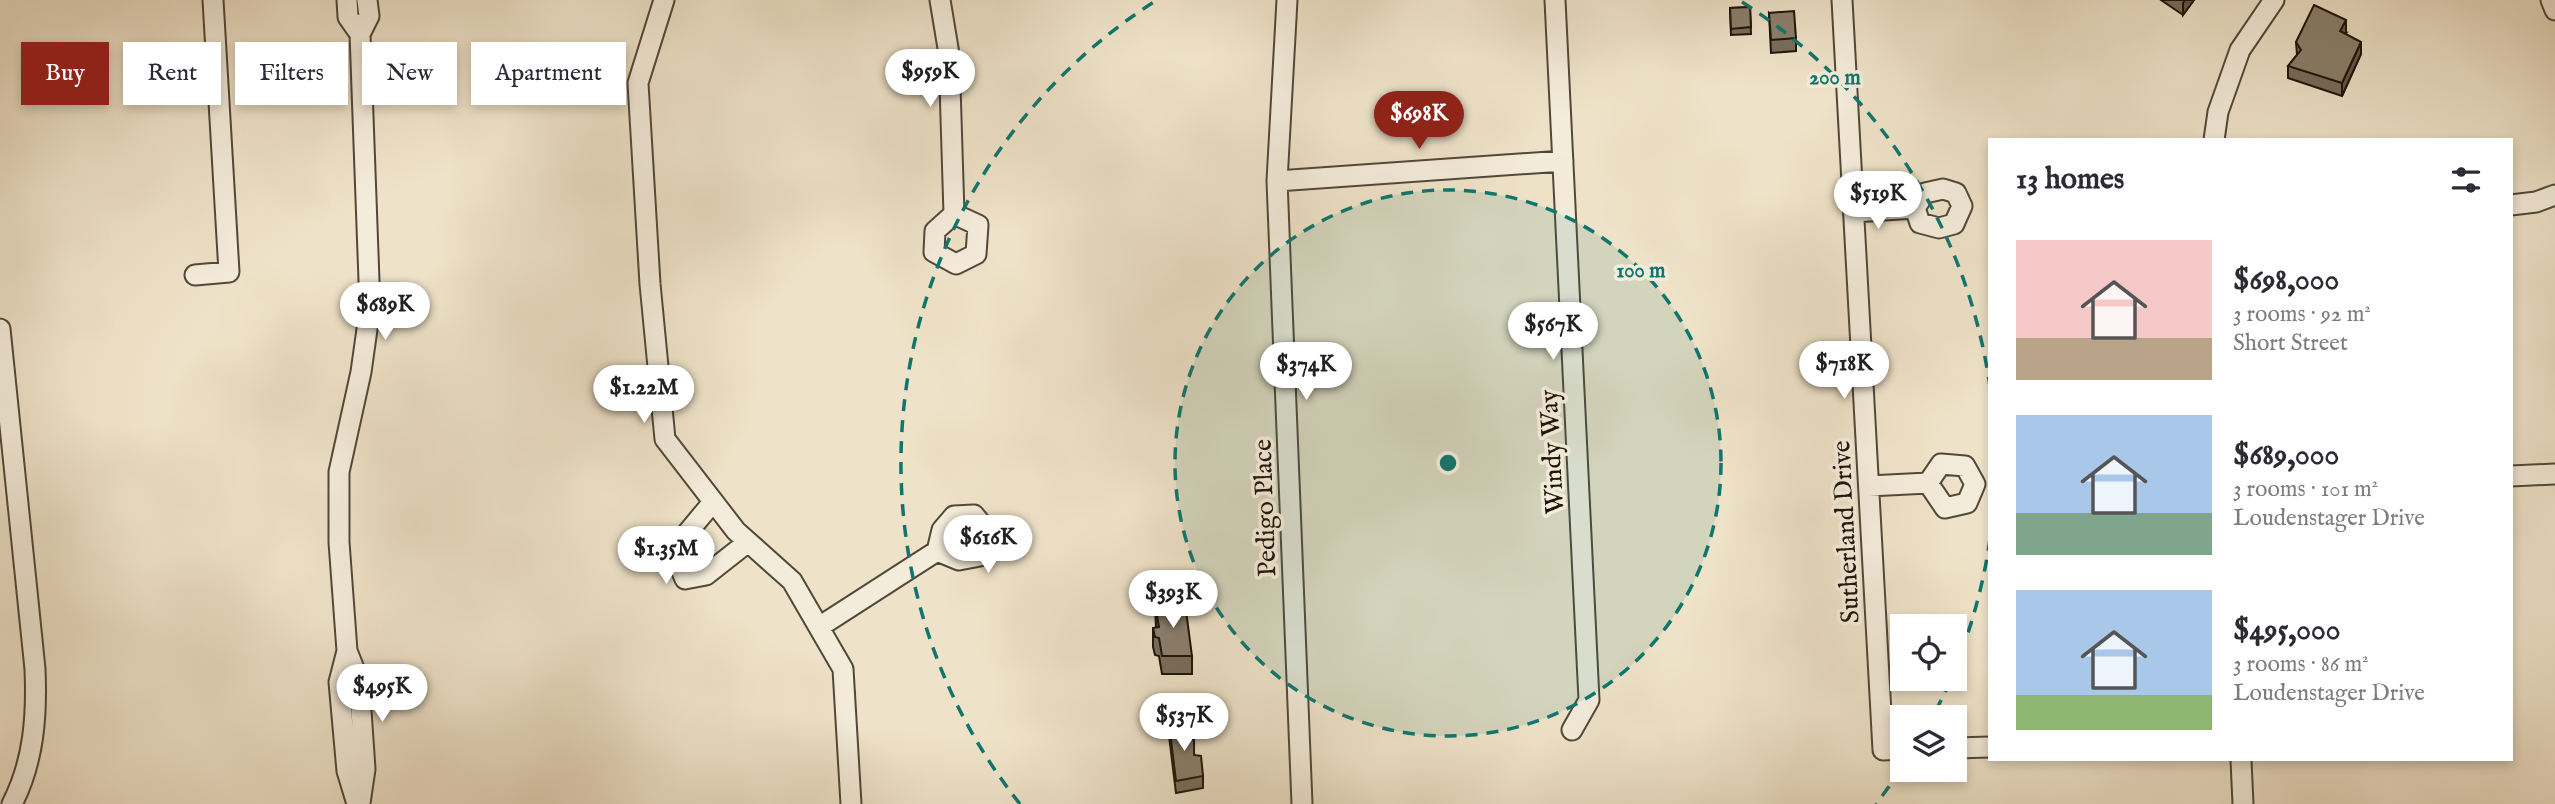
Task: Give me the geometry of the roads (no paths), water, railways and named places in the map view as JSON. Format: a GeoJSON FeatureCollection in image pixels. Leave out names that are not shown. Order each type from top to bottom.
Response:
{"type":"FeatureCollection","features":[{"type":"Feature","properties":{"kind":"street"},"geometry":{"type":"LineString","coordinates":[[195,275],[229,272],[212,0]]}},
{"type":"Feature","properties":{"kind":"street"},"geometry":{"type":"LineString","coordinates":[[347,0],[348,17],[360,34]]}},
{"type":"Feature","properties":{"kind":"street"},"geometry":{"type":"LineString","coordinates":[[358,804],[365,769],[359,681],[346,651],[339,542],[339,472],[370,308],[360,34],[369,16],[368,0]]}},
{"type":"Feature","properties":{"kind":"street"},"geometry":{"type":"LineString","coordinates":[[664,0],[638,83],[651,296],[665,439],[713,502],[748,542],[792,582],[843,670],[851,804]]}},
{"type":"Feature","properties":{"kind":"street"},"geometry":{"type":"LineString","coordinates":[[940,0],[949,54],[954,215]]}},
{"type":"Feature","properties":{"kind":"street","name":"Pedigo Place"},"geometry":{"type":"LineString","coordinates":[[1287,0],[1277,181],[1302,804]]}},
{"type":"Feature","properties":{"kind":"street","name":"Windy Way"},"geometry":{"type":"LineString","coordinates":[[1555,0],[1589,700],[1572,730]]}},
{"type":"Feature","properties":{"kind":"street","name":"Sutherland Drive"},"geometry":{"type":"LineString","coordinates":[[1842,0],[1883,750],[1890,750]]}},
{"type":"Feature","properties":{"kind":"street"},"geometry":{"type":"LineString","coordinates":[[2214,138],[2218,112],[2240,50],[2274,0]]}},
{"type":"Feature","properties":{"kind":"street"},"geometry":{"type":"LineString","coordinates":[[2551,0],[2555,10]]}},
{"type":"Feature","properties":{"kind":"street"},"geometry":{"type":"LineString","coordinates":[[1277,181],[1563,161]]}},
{"type":"Feature","properties":{"kind":"street"},"geometry":{"type":"LineString","coordinates":[[2513,205],[2536,202],[2555,195]]}},
{"type":"Feature","properties":{"kind":"street"},"geometry":{"type":"LineString","coordinates":[[1854,212],[1915,208]]}},
{"type":"Feature","properties":{"kind":"street"},"geometry":{"type":"LineString","coordinates":[[0,329],[35,669],[37,713],[29,764],[12,804]]}},
{"type":"Feature","properties":{"kind":"street"},"geometry":{"type":"LineString","coordinates":[[2513,476],[2555,474]]}},
{"type":"Feature","properties":{"kind":"street"},"geometry":{"type":"LineString","coordinates":[[1869,486],[1928,483]]}},
{"type":"Feature","properties":{"kind":"street"},"geometry":{"type":"LineString","coordinates":[[713,502],[683,538],[676,555],[685,579],[706,575],[748,542]]}},
{"type":"Feature","properties":{"kind":"street"},"geometry":{"type":"LineString","coordinates":[[819,626],[937,551]]}},
{"type":"Feature","properties":{"kind":"street"},"geometry":{"type":"LineString","coordinates":[[1967,748],[1988,747]]}},
{"type":"Feature","properties":{"kind":"street"},"geometry":{"type":"LineString","coordinates":[[2241,761],[2244,804]]}}]}
